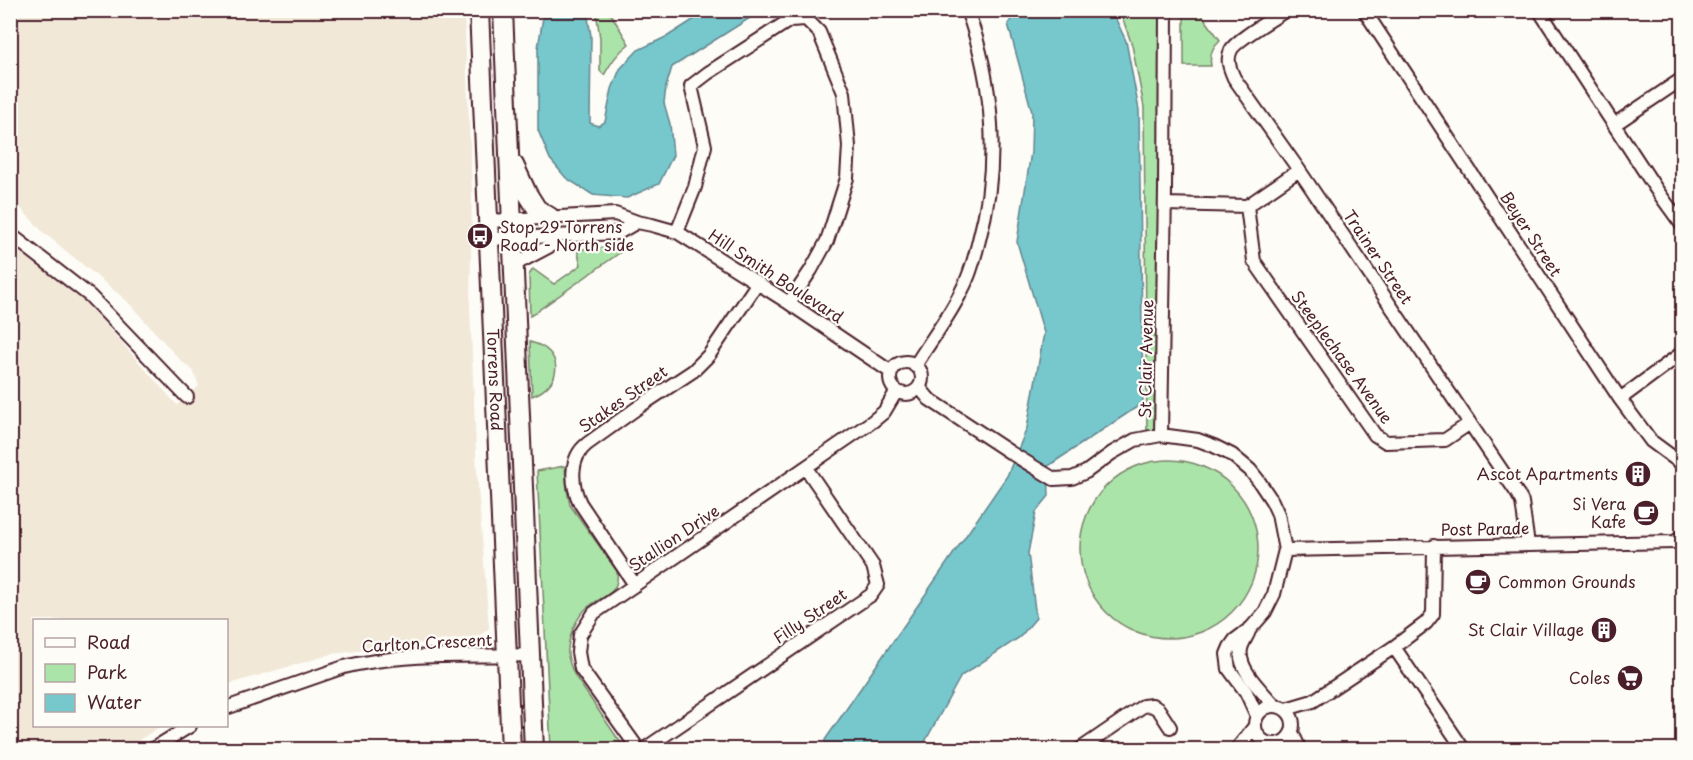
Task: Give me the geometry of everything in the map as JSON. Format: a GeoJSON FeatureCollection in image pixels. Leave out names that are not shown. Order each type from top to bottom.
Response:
{"type":"FeatureCollection","features":[{"type":"Feature","properties":{"kind":"main road","name":"Torrens Road"},"geometry":{"type":"LineString","coordinates":[[479,10],[511,750]]}},
{"type":"Feature","properties":{"kind":"main road","name":"Torrens Road"},"geometry":{"type":"LineString","coordinates":[[503,10],[534,750]]}},
{"type":"Feature","properties":{"kind":"main road"},"geometry":{"type":"LineString","coordinates":[[509,155],[526,193],[537,209],[550,217]]}},
{"type":"Feature","properties":{"kind":"street"},"geometry":{"type":"LineString","coordinates":[[915,366],[962,292],[975,258],[985,221],[991,174],[992,120],[985,68],[967,10]]}},
{"type":"Feature","properties":{"kind":"street","name":"St Clair Avenue"},"geometry":{"type":"LineString","coordinates":[[1166,10],[1161,435],[1198,440],[1232,455],[1258,480],[1278,514],[1285,549],[1274,594],[1265,612],[1251,628],[1235,640],[1227,654],[1229,669],[1246,692],[1256,721]]}},
{"type":"Feature","properties":{"kind":"street","name":"Trainer Street"},"geometry":{"type":"LineString","coordinates":[[1286,10],[1239,42],[1231,50],[1228,65],[1234,78],[1299,170],[1522,502],[1528,545]]}},
{"type":"Feature","properties":{"kind":"street","name":"Beyer Street"},"geometry":{"type":"LineString","coordinates":[[1364,10],[1620,399],[1651,441],[1683,464]]}},
{"type":"Feature","properties":{"kind":"street"},"geometry":{"type":"LineString","coordinates":[[1539,10],[1656,189],[1683,225]]}},
{"type":"Feature","properties":{"kind":"street"},"geometry":{"type":"LineString","coordinates":[[677,232],[695,187],[705,146],[690,86],[790,20],[806,19],[819,32],[844,93],[849,146],[847,178],[827,241],[789,303]]}},
{"type":"Feature","properties":{"kind":"street"},"geometry":{"type":"LineString","coordinates":[[1615,124],[1683,79]]}},
{"type":"Feature","properties":{"kind":"street"},"geometry":{"type":"LineString","coordinates":[[1165,204],[1247,206],[1299,170]]}},
{"type":"Feature","properties":{"kind":"street","name":"Steeplechase Avenue"},"geometry":{"type":"LineString","coordinates":[[1247,206],[1254,261],[1375,435],[1386,441],[1445,440],[1470,423]]}},
{"type":"Feature","properties":{"kind":"street","name":"Hill Smith Boulevard"},"geometry":{"type":"LineString","coordinates":[[489,230],[512,219],[615,214],[677,232],[789,303],[891,372]]}},
{"type":"Feature","properties":{"kind":"street"},"geometry":{"type":"LineString","coordinates":[[489,230],[513,239],[571,236],[618,233],[637,222]]}},
{"type":"Feature","properties":{"kind":"street"},"geometry":{"type":"LineString","coordinates":[[10,234],[90,296],[187,397]]}},
{"type":"Feature","properties":{"kind":"street"},"geometry":{"type":"LineString","coordinates":[[514,264],[571,236]]}},
{"type":"Feature","properties":{"kind":"street","name":"Stakes Street"},"geometry":{"type":"LineString","coordinates":[[635,585],[580,503],[575,492],[576,456],[581,449],[619,420],[693,370],[709,355],[757,284]]}},
{"type":"Feature","properties":{"kind":"street"},"geometry":{"type":"LineString","coordinates":[[1620,399],[1683,353]]}},
{"type":"Feature","properties":{"kind":"street"},"geometry":{"type":"LineString","coordinates":[[906,362],[915,366],[922,378],[919,387],[916,391],[906,394],[896,392],[890,383],[891,372],[901,363],[906,362]]}},
{"type":"Feature","properties":{"kind":"street"},"geometry":{"type":"LineString","coordinates":[[919,387],[929,399],[1054,479],[1072,478],[1086,472],[1135,440],[1161,435]]}},
{"type":"Feature","properties":{"kind":"street","name":"Stallion Drive"},"geometry":{"type":"LineString","coordinates":[[641,750],[581,669],[578,652],[580,635],[594,613],[884,412],[896,392]]}},
{"type":"Feature","properties":{"kind":"street","name":"Filly Street"},"geometry":{"type":"LineString","coordinates":[[641,750],[871,596],[878,585],[873,566],[806,468]]}},
{"type":"Feature","properties":{"kind":"street","name":"Post Parade"},"geometry":{"type":"LineString","coordinates":[[1285,549],[1675,542],[1683,536]]}},
{"type":"Feature","properties":{"kind":"street"},"geometry":{"type":"LineString","coordinates":[[1237,750],[1274,745],[1286,740],[1313,701],[1426,623],[1433,614],[1434,546]]}},
{"type":"Feature","properties":{"kind":"street","name":"St Clair Avenue"},"geometry":{"type":"LineString","coordinates":[[1251,628],[1241,649],[1245,669],[1254,682],[1280,707]]}},
{"type":"Feature","properties":{"kind":"street"},"geometry":{"type":"LineString","coordinates":[[1394,647],[1464,750]]}},
{"type":"Feature","properties":{"kind":"street","name":"Carlton Crescent"},"geometry":{"type":"LineString","coordinates":[[228,707],[344,666],[362,662],[420,657],[529,655]]}},
{"type":"Feature","properties":{"kind":"street"},"geometry":{"type":"LineString","coordinates":[[1237,750],[1264,708],[1313,701]]}},
{"type":"Feature","properties":{"kind":"street"},"geometry":{"type":"LineString","coordinates":[[1079,750],[1143,706],[1152,705],[1159,710],[1170,727]]}},
{"type":"Feature","properties":{"kind":"street"},"geometry":{"type":"LineString","coordinates":[[1280,707],[1292,716],[1293,729],[1300,750]]}},
{"type":"Feature","properties":{"kind":"street"},"geometry":{"type":"LineString","coordinates":[[1256,721],[1259,737],[1274,745]]}},
{"type":"Feature","properties":{"kind":"street"},"geometry":{"type":"LineString","coordinates":[[151,750],[188,727]]}},
{"type":"Feature","properties":{"kind":"shaded area"},"geometry":{"type":"Polygon","coordinates":[[[13,10],[464,11],[472,189],[470,308],[477,474],[489,628],[480,636],[332,654],[228,685],[228,619],[33,619],[33,727],[159,727],[125,749],[11,749],[10,244],[81,297],[177,405],[199,386],[193,370],[181,361],[126,300],[43,232],[11,198],[11,13],[13,10]]]}},
{"type":"Feature","properties":{"kind":"green space"},"geometry":{"type":"Polygon","coordinates":[[[596,11],[609,11],[629,44],[612,62],[604,75],[600,71],[600,38],[596,11]]]}},
{"type":"Feature","properties":{"kind":"green space"},"geometry":{"type":"Polygon","coordinates":[[[1120,11],[1166,11],[1161,435],[1147,438],[1144,107],[1132,45],[1120,11]]]}},
{"type":"Feature","properties":{"kind":"green space"},"geometry":{"type":"Polygon","coordinates":[[[1184,11],[1199,11],[1220,40],[1212,52],[1211,66],[1184,66],[1184,11]]]}},
{"type":"Feature","properties":{"kind":"green space"},"geometry":{"type":"Polygon","coordinates":[[[628,247],[530,316],[529,275],[533,269],[554,284],[581,265],[577,249],[628,247]]]}},
{"type":"Feature","properties":{"kind":"green space"},"geometry":{"type":"Polygon","coordinates":[[[530,342],[549,352],[556,368],[550,384],[532,396],[530,342]]]}},
{"type":"Feature","properties":{"kind":"green space"},"geometry":{"type":"Polygon","coordinates":[[[1169,460],[1203,467],[1232,486],[1251,515],[1258,549],[1251,583],[1232,612],[1203,631],[1169,638],[1135,631],[1106,612],[1087,583],[1080,549],[1087,515],[1106,486],[1135,467],[1169,460]]]}},
{"type":"Feature","properties":{"kind":"green space"},"geometry":{"type":"Polygon","coordinates":[[[565,466],[570,505],[617,571],[616,585],[613,590],[588,607],[577,621],[569,644],[569,659],[575,676],[625,749],[551,749],[537,471],[565,466]]]}},
{"type":"Feature","properties":{"kind":"water"},"geometry":{"type":"Polygon","coordinates":[[[544,11],[587,11],[591,36],[590,123],[598,126],[605,122],[612,89],[620,69],[638,50],[668,36],[707,11],[761,11],[672,67],[664,103],[670,124],[673,155],[659,184],[627,198],[593,195],[566,178],[550,159],[538,130],[538,48],[544,11]]]}},
{"type":"Feature","properties":{"kind":"water"},"geometry":{"type":"Polygon","coordinates":[[[1017,11],[1112,11],[1126,41],[1139,110],[1143,403],[1048,466],[1049,496],[1036,512],[1028,553],[1036,618],[1020,637],[961,676],[921,749],[826,749],[825,740],[1007,476],[1027,428],[1044,333],[1017,242],[1031,152],[1032,112],[1008,24],[1017,11]]]}},
{"type":"Feature","properties":{"kind":"place","name":"Stop 29 Torrens Road - North side"},"geometry":{"type":"Point","coordinates":[480,236]}},
{"type":"Feature","properties":{"kind":"place","name":"Ascot Apartments"},"geometry":{"type":"Point","coordinates":[1638,474]}},
{"type":"Feature","properties":{"kind":"place","name":"Si Vera Kafe"},"geometry":{"type":"Point","coordinates":[1646,513]}},
{"type":"Feature","properties":{"kind":"place","name":"Common Grounds"},"geometry":{"type":"Point","coordinates":[1478,582]}},
{"type":"Feature","properties":{"kind":"place","name":"St Clair Village"},"geometry":{"type":"Point","coordinates":[1604,630]}},
{"type":"Feature","properties":{"kind":"place","name":"Coles"},"geometry":{"type":"Point","coordinates":[1630,678]}}]}
